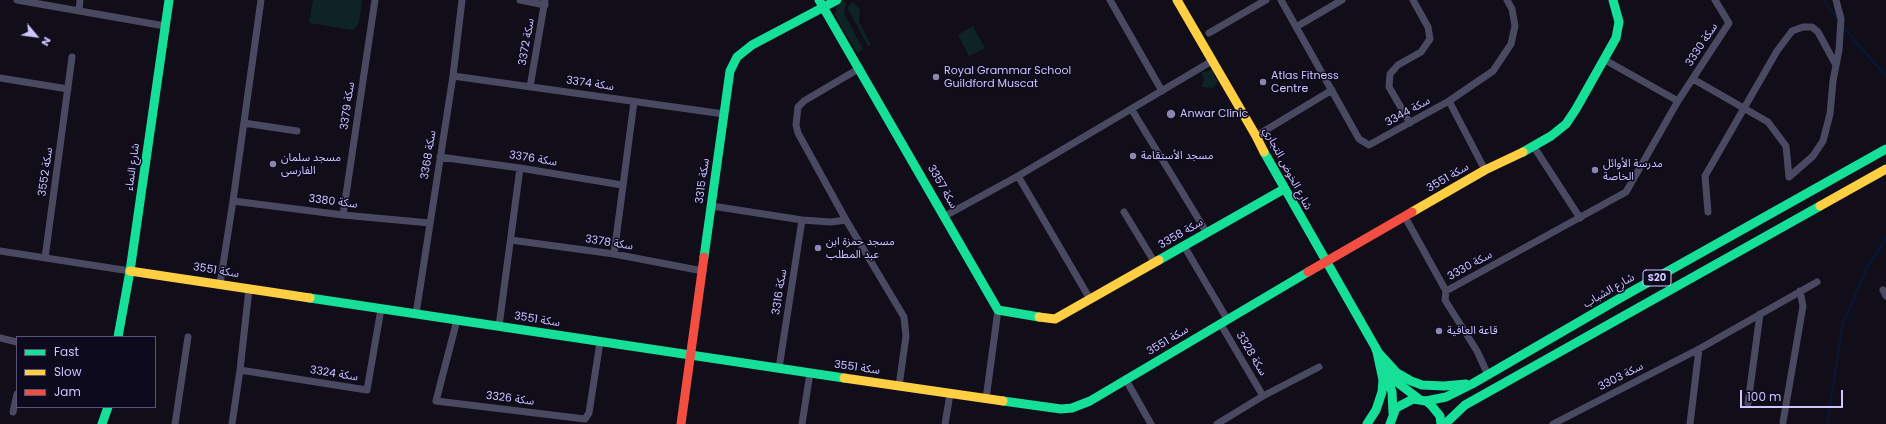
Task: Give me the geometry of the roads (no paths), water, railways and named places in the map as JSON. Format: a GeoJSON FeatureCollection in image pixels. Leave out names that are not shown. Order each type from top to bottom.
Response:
{"type":"FeatureCollection","features":[{"type":"Feature","properties":{"kind":"street"},"geometry":{"type":"LineString","coordinates":[[17,0],[165,26]]}},
{"type":"Feature","properties":{"kind":"street"},"geometry":{"type":"LineString","coordinates":[[79,10],[80,0]]}},
{"type":"Feature","properties":{"kind":"street","name":"شارع النماء"},"geometry":{"type":"LineString","coordinates":[[118,336],[130,271],[169,0]]}},
{"type":"Feature","properties":{"kind":"street"},"geometry":{"type":"LineString","coordinates":[[220,284],[234,201],[262,0]]}},
{"type":"Feature","properties":{"kind":"street","name":"سكة 3379"},"geometry":{"type":"LineString","coordinates":[[343,215],[375,0]]}},
{"type":"Feature","properties":{"kind":"street","name":"سكة 3368"},"geometry":{"type":"LineString","coordinates":[[416,314],[453,76],[462,0]]}},
{"type":"Feature","properties":{"kind":"street"},"geometry":{"type":"LineString","coordinates":[[520,0],[545,2]]}},
{"type":"Feature","properties":{"kind":"street","name":"سكة 3315"},"geometry":{"type":"LineString","coordinates":[[681,424],[692,355],[730,71],[733,63],[743,51],[752,44],[821,4],[837,0]]}},
{"type":"Feature","properties":{"kind":"street"},"geometry":{"type":"LineString","coordinates":[[1110,0],[1162,91]]}},
{"type":"Feature","properties":{"kind":"street","name":"شارع الخوض التجاري"},"geometry":{"type":"LineString","coordinates":[[1177,0],[1256,136],[1325,262],[1394,380],[1436,410],[1441,424]]}},
{"type":"Feature","properties":{"kind":"street"},"geometry":{"type":"LineString","coordinates":[[1209,34],[1266,0]]}},
{"type":"Feature","properties":{"kind":"street"},"geometry":{"type":"LineString","coordinates":[[1256,136],[1332,90],[1282,0]]}},
{"type":"Feature","properties":{"kind":"street"},"geometry":{"type":"LineString","coordinates":[[1296,27],[1342,0]]}},
{"type":"Feature","properties":{"kind":"street"},"geometry":{"type":"LineString","coordinates":[[1410,123],[1388,87],[1390,74],[1398,65],[1421,52],[1430,39],[1428,27],[1413,0]]}},
{"type":"Feature","properties":{"kind":"street","name":"سكة 3344"},"geometry":{"type":"LineString","coordinates":[[1332,90],[1359,139],[1369,145],[1377,142],[1449,101],[1493,71],[1511,44],[1515,26],[1512,9],[1507,0]]}},
{"type":"Feature","properties":{"kind":"street","name":"سكة 3551"},"geometry":{"type":"LineString","coordinates":[[0,251],[950,394],[1061,409],[1072,408],[1082,405],[1126,380],[1325,262],[1485,170],[1534,147],[1566,124],[1605,60],[1616,38],[1619,22],[1616,6],[1613,0]]}},
{"type":"Feature","properties":{"kind":"street","name":"سكة 3330"},"geometry":{"type":"LineString","coordinates":[[1405,217],[1446,291],[1626,192],[1678,101],[1729,23],[1715,0]]}},
{"type":"Feature","properties":{"kind":"street"},"geometry":{"type":"LineString","coordinates":[[1693,79],[1768,122],[1786,146],[1789,177],[1813,156],[1823,141],[1830,114],[1832,81],[1836,64],[1841,19],[1836,0]]}},
{"type":"Feature","properties":{"kind":"street","name":"سكة 3372"},"geometry":{"type":"LineString","coordinates":[[530,87],[545,2]]}},
{"type":"Feature","properties":{"kind":"street","name":"سكة 3357"},"geometry":{"type":"LineString","coordinates":[[821,4],[860,68],[998,310]]}},
{"type":"Feature","properties":{"kind":"street"},"geometry":{"type":"LineString","coordinates":[[1708,212],[1705,176],[1777,51],[1792,31],[1803,27],[1812,27],[1818,32],[1836,64]]}},
{"type":"Feature","properties":{"kind":"street","name":"سكة 3552"},"geometry":{"type":"LineString","coordinates":[[46,258],[72,57]]}},
{"type":"Feature","properties":{"kind":"street"},"geometry":{"type":"LineString","coordinates":[[1605,60],[1678,101]]}},
{"type":"Feature","properties":{"kind":"street"},"geometry":{"type":"LineString","coordinates":[[945,216],[1018,176],[1132,110],[1212,61]]}},
{"type":"Feature","properties":{"kind":"street"},"geometry":{"type":"LineString","coordinates":[[860,68],[804,101],[798,107],[796,125],[798,133],[846,220],[904,317],[906,336],[899,386]]}},
{"type":"Feature","properties":{"kind":"street","name":"سكة 3374"},"geometry":{"type":"LineString","coordinates":[[453,76],[724,114]]}},
{"type":"Feature","properties":{"kind":"street"},"geometry":{"type":"LineString","coordinates":[[0,78],[68,89]]}},
{"type":"Feature","properties":{"kind":"street"},"geometry":{"type":"LineString","coordinates":[[1449,101],[1485,170]]}},
{"type":"Feature","properties":{"kind":"street"},"geometry":{"type":"LineString","coordinates":[[614,254],[634,102]]}},
{"type":"Feature","properties":{"kind":"street"},"geometry":{"type":"LineString","coordinates":[[1132,110],[1207,233]]}},
{"type":"Feature","properties":{"kind":"street"},"geometry":{"type":"LineString","coordinates":[[244,123],[297,131]]}},
{"type":"Feature","properties":{"kind":"street"},"geometry":{"type":"LineString","coordinates":[[1534,147],[1580,218]]}},
{"type":"Feature","properties":{"kind":"street","name":"شارع الشباب"},"geometry":{"type":"LineString","coordinates":[[1422,400],[1446,397],[1472,384],[1622,297],[1886,150]]}},
{"type":"Feature","properties":{"kind":"street","name":"سكة 3376"},"geometry":{"type":"LineString","coordinates":[[440,157],[520,168],[622,185]]}},
{"type":"Feature","properties":{"kind":"street"},"geometry":{"type":"LineString","coordinates":[[499,326],[520,168]]}},
{"type":"Feature","properties":{"kind":"street","name":"S20"},"geometry":{"type":"LineString","coordinates":[[1445,424],[1465,405],[1886,169]]}},
{"type":"Feature","properties":{"kind":"street"},"geometry":{"type":"LineString","coordinates":[[1018,176],[1090,299]]}},
{"type":"Feature","properties":{"kind":"street","name":"سكة 3358"},"geometry":{"type":"LineString","coordinates":[[998,310],[1055,319],[1284,189]]}},
{"type":"Feature","properties":{"kind":"street","name":"سكة 3380"},"geometry":{"type":"LineString","coordinates":[[234,201],[343,215],[430,222]]}},
{"type":"Feature","properties":{"kind":"street"},"geometry":{"type":"LineString","coordinates":[[712,206],[802,220],[831,222],[846,220]]}},
{"type":"Feature","properties":{"kind":"street"},"geometry":{"type":"LineString","coordinates":[[1124,212],[1155,263]]}},
{"type":"Feature","properties":{"kind":"street","name":"سكة 3316"},"geometry":{"type":"LineString","coordinates":[[779,368],[802,220]]}},
{"type":"Feature","properties":{"kind":"street","name":"سكة 3378"},"geometry":{"type":"LineString","coordinates":[[511,240],[614,254],[703,271]]}},
{"type":"Feature","properties":{"kind":"street","name":"سكة 3328"},"geometry":{"type":"LineString","coordinates":[[1184,246],[1263,396]]}},
{"type":"Feature","properties":{"kind":"street","name":"سكة 3303"},"geometry":{"type":"LineString","coordinates":[[1553,424],[1699,349],[1817,282]]}},
{"type":"Feature","properties":{"kind":"street"},"geometry":{"type":"LineString","coordinates":[[232,424],[249,289]]}},
{"type":"Feature","properties":{"kind":"street"},"geometry":{"type":"LineString","coordinates":[[1446,291],[1445,300],[1477,351],[1488,375]]}},
{"type":"Feature","properties":{"kind":"street"},"geometry":{"type":"LineString","coordinates":[[1783,422],[1803,306],[1800,291]]}},
{"type":"Feature","properties":{"kind":"street","name":"سكة 3324"},"geometry":{"type":"LineString","coordinates":[[240,370],[367,390],[381,309]]}},
{"type":"Feature","properties":{"kind":"street"},"geometry":{"type":"LineString","coordinates":[[986,399],[998,310]]}},
{"type":"Feature","properties":{"kind":"street"},"geometry":{"type":"LineString","coordinates":[[1748,403],[1760,314]]}},
{"type":"Feature","properties":{"kind":"street","name":"سكة 3326"},"geometry":{"type":"LineString","coordinates":[[457,320],[436,401],[586,419],[589,413],[600,342]]}},
{"type":"Feature","properties":{"kind":"street"},"geometry":{"type":"LineString","coordinates":[[175,424],[188,337]]}},
{"type":"Feature","properties":{"kind":"street"},"geometry":{"type":"LineString","coordinates":[[0,338],[16,342]]}},
{"type":"Feature","properties":{"kind":"street"},"geometry":{"type":"LineString","coordinates":[[1690,424],[1699,349]]}},
{"type":"Feature","properties":{"kind":"street"},"geometry":{"type":"LineString","coordinates":[[1376,350],[1397,373],[1411,381],[1422,384],[1444,386],[1472,384]]}},
{"type":"Feature","properties":{"kind":"street"},"geometry":{"type":"LineString","coordinates":[[1367,424],[1376,410],[1382,392],[1383,380],[1376,350]]}},
{"type":"Feature","properties":{"kind":"street","name":"شارع الخوض التجاري"},"geometry":{"type":"LineString","coordinates":[[1376,350],[1390,383],[1390,420]]}},
{"type":"Feature","properties":{"kind":"street"},"geometry":{"type":"LineString","coordinates":[[1217,424],[1263,396],[1319,367]]}},
{"type":"Feature","properties":{"kind":"street"},"geometry":{"type":"LineString","coordinates":[[802,424],[810,373]]}},
{"type":"Feature","properties":{"kind":"street"},"geometry":{"type":"LineString","coordinates":[[1126,380],[1151,424]]}},
{"type":"Feature","properties":{"kind":"street"},"geometry":{"type":"LineString","coordinates":[[945,424],[950,394]]}},
{"type":"Feature","properties":{"kind":"street"},"geometry":{"type":"LineString","coordinates":[[13,412],[16,398]]}},
{"type":"Feature","properties":{"kind":"street","name":"S20"},"geometry":{"type":"LineString","coordinates":[[1390,420],[1396,408],[1407,401],[1422,400]]}},
{"type":"Feature","properties":{"kind":"street"},"geometry":{"type":"LineString","coordinates":[[102,424],[108,408]]}},
{"type":"Feature","properties":{"kind":"street"},"geometry":{"type":"LineString","coordinates":[[107,424],[108,408]]}},
{"type":"Feature","properties":{"kind":"waterway"},"geometry":{"type":"LineString","coordinates":[[1824,0],[1838,20]]}},
{"type":"Feature","properties":{"kind":"waterway"},"geometry":{"type":"LineString","coordinates":[[1843,27],[1886,76]]}},
{"type":"Feature","properties":{"kind":"waterway"},"geometry":{"type":"LineString","coordinates":[[1827,424],[1843,323],[1868,266],[1886,238]]}},
{"type":"Feature","properties":{"kind":"place","name":"Royal Grammar School Guildford Muscat"},"geometry":{"type":"Point","coordinates":[936,77]}},
{"type":"Feature","properties":{"kind":"place","name":"Atlas Fitness Centre"},"geometry":{"type":"Point","coordinates":[1263,82]}},
{"type":"Feature","properties":{"kind":"place","name":"Anwar Clinic"},"geometry":{"type":"Point","coordinates":[1171,114]}},
{"type":"Feature","properties":{"kind":"place","name":"مسجد الأستقامة"},"geometry":{"type":"Point","coordinates":[1133,156]}},
{"type":"Feature","properties":{"kind":"place","name":"مسجد سلمان الفارسى"},"geometry":{"type":"Point","coordinates":[273,164]}},
{"type":"Feature","properties":{"kind":"place","name":"مدرسة الأوائل الخاصة"},"geometry":{"type":"Point","coordinates":[1595,170]}},
{"type":"Feature","properties":{"kind":"place","name":"مسجد حمزة ابن عبد المطلب"},"geometry":{"type":"Point","coordinates":[818,248]}},
{"type":"Feature","properties":{"kind":"place","name":"قاعة العافية"},"geometry":{"type":"Point","coordinates":[1439,331]}}]}
